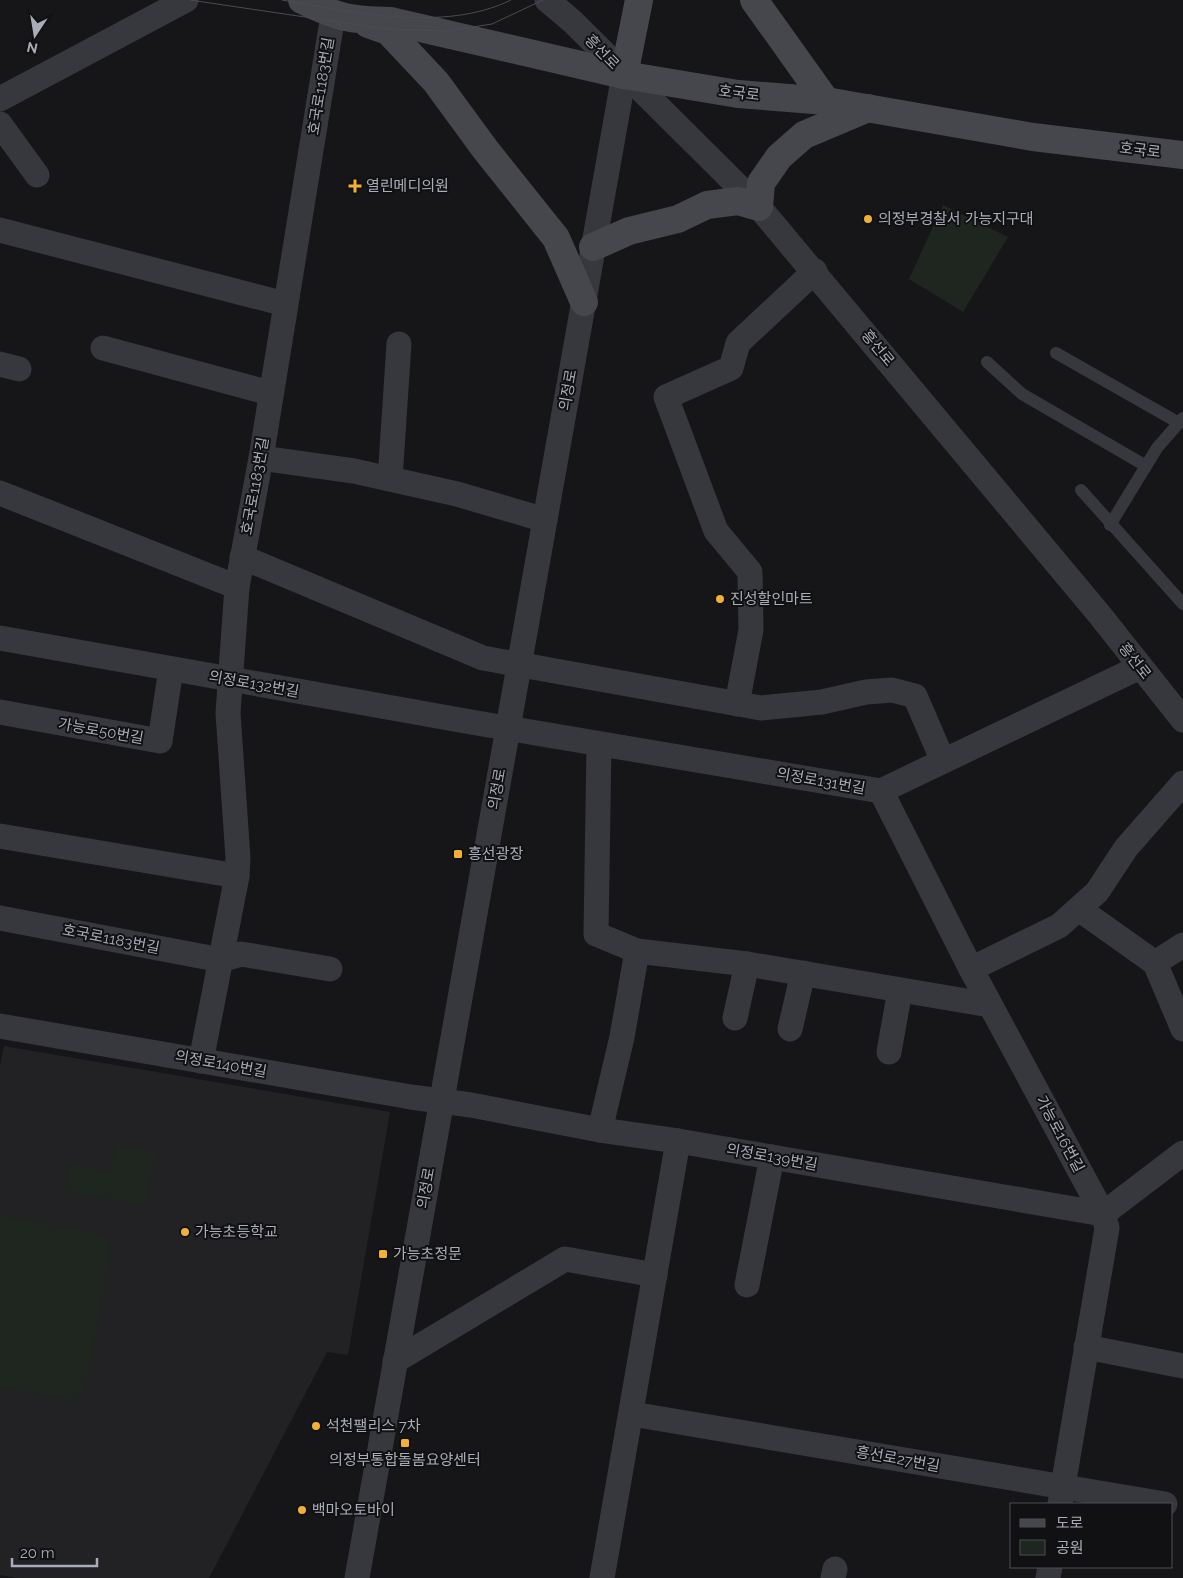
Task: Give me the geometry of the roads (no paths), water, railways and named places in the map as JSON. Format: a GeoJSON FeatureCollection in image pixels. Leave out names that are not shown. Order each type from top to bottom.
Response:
{"type":"FeatureCollection","features":[{"type":"Feature","properties":{"kind":"street"},"geometry":{"type":"LineString","coordinates":[[0,99],[186,0]]}},
{"type":"Feature","properties":{"kind":"street","name":"호국로"},"geometry":{"type":"LineString","coordinates":[[302,0],[345,18],[390,21],[624,75],[738,94],[826,101],[1033,138],[1183,155]]}},
{"type":"Feature","properties":{"kind":"street","name":"흥선로"},"geometry":{"type":"LineString","coordinates":[[547,0],[573,22],[624,75],[759,207],[815,271],[1099,614],[1183,720]]}},
{"type":"Feature","properties":{"kind":"street","name":"의정로"},"geometry":{"type":"LineString","coordinates":[[357,1578],[624,75],[639,0]]}},
{"type":"Feature","properties":{"kind":"street"},"geometry":{"type":"LineString","coordinates":[[754,0],[826,101]]}},
{"type":"Feature","properties":{"kind":"street"},"geometry":{"type":"LineString","coordinates":[[345,18],[388,31],[436,82],[485,149],[556,238],[584,302]]}},
{"type":"Feature","properties":{"kind":"street","name":"호국로1183번길"},"geometry":{"type":"LineString","coordinates":[[201,1061],[237,876],[238,858],[228,713],[237,587],[261,458],[285,304],[345,18]]}},
{"type":"Feature","properties":{"kind":"street"},"geometry":{"type":"LineString","coordinates":[[594,247],[630,231],[678,219],[707,205],[738,201],[759,207],[761,183],[785,152],[804,135],[868,108]]}},
{"type":"Feature","properties":{"kind":"street"},"geometry":{"type":"LineString","coordinates":[[0,124],[37,174]]}},
{"type":"Feature","properties":{"kind":"street"},"geometry":{"type":"LineString","coordinates":[[0,230],[285,304]]}},
{"type":"Feature","properties":{"kind":"street"},"geometry":{"type":"LineString","coordinates":[[736,704],[751,630],[750,572],[716,531],[666,397],[731,368],[738,343],[815,271]]}},
{"type":"Feature","properties":{"kind":"street"},"geometry":{"type":"LineString","coordinates":[[390,480],[399,344]]}},
{"type":"Feature","properties":{"kind":"street"},"geometry":{"type":"LineString","coordinates":[[103,348],[270,393]]}},
{"type":"Feature","properties":{"kind":"street"},"geometry":{"type":"LineString","coordinates":[[261,458],[354,471],[457,494],[545,520]]}},
{"type":"Feature","properties":{"kind":"street"},"geometry":{"type":"LineString","coordinates":[[0,493],[237,587]]}},
{"type":"Feature","properties":{"kind":"street"},"geometry":{"type":"LineString","coordinates":[[242,557],[483,658],[761,708],[822,702],[866,692],[892,690],[915,696],[944,761]]}},
{"type":"Feature","properties":{"kind":"street","name":"의정로132번길"},"geometry":{"type":"LineString","coordinates":[[0,638],[508,729]]}},
{"type":"Feature","properties":{"kind":"street","name":"의정로131번길"},"geometry":{"type":"LineString","coordinates":[[508,729],[881,792],[1140,667]]}},
{"type":"Feature","properties":{"kind":"street","name":"가능로50번길"},"geometry":{"type":"LineString","coordinates":[[0,712],[160,741],[171,669]]}},
{"type":"Feature","properties":{"kind":"street"},"geometry":{"type":"LineString","coordinates":[[599,744],[596,934],[637,951],[747,964],[990,1005]]}},
{"type":"Feature","properties":{"kind":"street"},"geometry":{"type":"LineString","coordinates":[[971,969],[1059,926],[1097,892],[1126,848],[1183,783]]}},
{"type":"Feature","properties":{"kind":"street","name":"가능로16번길"},"geometry":{"type":"LineString","coordinates":[[881,792],[971,969],[1103,1214],[1107,1228],[1062,1496]]}},
{"type":"Feature","properties":{"kind":"street"},"geometry":{"type":"LineString","coordinates":[[0,836],[237,876]]}},
{"type":"Feature","properties":{"kind":"street"},"geometry":{"type":"LineString","coordinates":[[1078,908],[1155,963],[1183,1029]]}},
{"type":"Feature","properties":{"kind":"street","name":"호국로1183번길"},"geometry":{"type":"LineString","coordinates":[[0,918],[221,960],[241,954],[330,969]]}},
{"type":"Feature","properties":{"kind":"street"},"geometry":{"type":"LineString","coordinates":[[1155,963],[1183,945]]}},
{"type":"Feature","properties":{"kind":"street"},"geometry":{"type":"LineString","coordinates":[[600,1130],[622,1037],[637,951]]}},
{"type":"Feature","properties":{"kind":"street"},"geometry":{"type":"LineString","coordinates":[[735,1018],[747,964]]}},
{"type":"Feature","properties":{"kind":"street"},"geometry":{"type":"LineString","coordinates":[[790,1029],[803,973]]}},
{"type":"Feature","properties":{"kind":"street"},"geometry":{"type":"LineString","coordinates":[[889,1052],[900,990]]}},
{"type":"Feature","properties":{"kind":"street","name":"의정로140번길"},"geometry":{"type":"LineString","coordinates":[[0,1026],[442,1102]]}},
{"type":"Feature","properties":{"kind":"street","name":"의정로139번길"},"geometry":{"type":"LineString","coordinates":[[442,1102],[471,1104],[600,1130],[678,1141],[1103,1214]]}},
{"type":"Feature","properties":{"kind":"street"},"geometry":{"type":"LineString","coordinates":[[602,1578],[678,1141]]}},
{"type":"Feature","properties":{"kind":"street"},"geometry":{"type":"LineString","coordinates":[[1103,1214],[1183,1153]]}},
{"type":"Feature","properties":{"kind":"street"},"geometry":{"type":"LineString","coordinates":[[747,1285],[772,1157]]}},
{"type":"Feature","properties":{"kind":"street"},"geometry":{"type":"LineString","coordinates":[[396,1361],[566,1259],[655,1275]]}},
{"type":"Feature","properties":{"kind":"street"},"geometry":{"type":"LineString","coordinates":[[1086,1347],[1183,1366]]}},
{"type":"Feature","properties":{"kind":"street","name":"흥선로27번길"},"geometry":{"type":"LineString","coordinates":[[632,1414],[1062,1496],[1152,1503]]}},
{"type":"Feature","properties":{"kind":"lane"},"geometry":{"type":"LineString","coordinates":[[1056,353],[1181,421],[1157,448],[1110,524]]}},
{"type":"Feature","properties":{"kind":"lane"},"geometry":{"type":"LineString","coordinates":[[987,362],[1022,394],[1146,466]]}},
{"type":"Feature","properties":{"kind":"lane"},"geometry":{"type":"LineString","coordinates":[[1081,490],[1183,604]]}},
{"type":"Feature","properties":{"kind":"tram line"},"geometry":{"type":"LineString","coordinates":[[190,0],[386,29],[448,31],[492,24],[543,0]]}},
{"type":"Feature","properties":{"kind":"tram line"},"geometry":{"type":"LineString","coordinates":[[282,0],[368,14],[428,18],[457,16],[485,10],[511,0]]}},
{"type":"Feature","properties":{"kind":"place","name":"열린메디의원"},"geometry":{"type":"Point","coordinates":[355,186]}},
{"type":"Feature","properties":{"kind":"place","name":"의정부경찰서 가능지구대"},"geometry":{"type":"Point","coordinates":[868,219]}},
{"type":"Feature","properties":{"kind":"place","name":"진성할인마트"},"geometry":{"type":"Point","coordinates":[720,599]}},
{"type":"Feature","properties":{"kind":"place","name":"흥선광장"},"geometry":{"type":"Point","coordinates":[458,854]}},
{"type":"Feature","properties":{"kind":"place","name":"가능초등학교"},"geometry":{"type":"Point","coordinates":[185,1232]}},
{"type":"Feature","properties":{"kind":"place","name":"가능초정문"},"geometry":{"type":"Point","coordinates":[383,1254]}},
{"type":"Feature","properties":{"kind":"place","name":"석천팰리스 7차"},"geometry":{"type":"Point","coordinates":[316,1426]}},
{"type":"Feature","properties":{"kind":"place","name":"의정부통합돌봄요양센터"},"geometry":{"type":"Point","coordinates":[405,1443]}},
{"type":"Feature","properties":{"kind":"place","name":"백마오토바이"},"geometry":{"type":"Point","coordinates":[302,1510]}}]}
